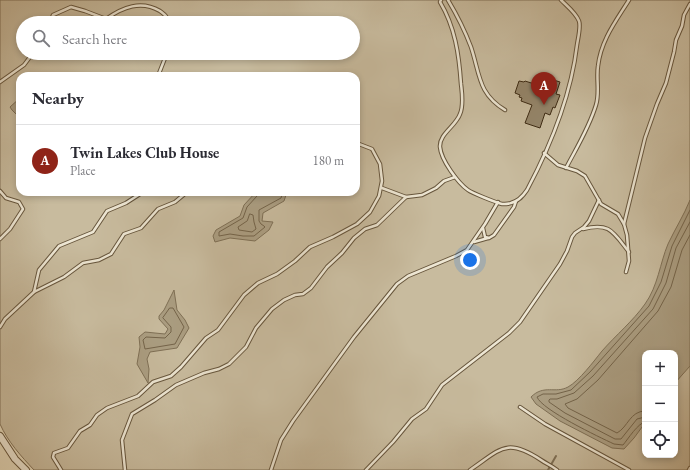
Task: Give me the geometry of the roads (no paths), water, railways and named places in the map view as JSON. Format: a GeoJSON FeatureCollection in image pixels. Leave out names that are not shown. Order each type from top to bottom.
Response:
{"type":"FeatureCollection","features":[{"type":"Feature","properties":{"kind":"street"},"geometry":{"type":"LineString","coordinates":[[0,436],[15,459],[26,470]]}},
{"type":"Feature","properties":{"kind":"lane"},"geometry":{"type":"LineString","coordinates":[[441,0],[440,2],[451,24],[456,42],[461,73],[462,97],[461,113],[456,123],[441,139],[440,147],[444,159],[455,176],[469,191],[502,204],[512,203],[520,199],[527,190],[544,154],[571,82],[579,22],[575,14],[561,0]]}},
{"type":"Feature","properties":{"kind":"lane"},"geometry":{"type":"LineString","coordinates":[[448,0],[457,16],[471,48],[481,86],[492,100],[506,110]]}},
{"type":"Feature","properties":{"kind":"lane"},"geometry":{"type":"LineString","coordinates":[[566,168],[589,125],[596,103],[599,86],[598,68],[600,52],[606,37],[629,0]]}},
{"type":"Feature","properties":{"kind":"lane"},"geometry":{"type":"LineString","coordinates":[[111,16],[119,10],[139,2],[155,6],[167,16]]}},
{"type":"Feature","properties":{"kind":"lane"},"geometry":{"type":"LineString","coordinates":[[624,224],[645,138],[666,83],[684,14],[690,4]]}},
{"type":"Feature","properties":{"kind":"lane"},"geometry":{"type":"LineString","coordinates":[[53,16],[71,7],[97,16]]}},
{"type":"Feature","properties":{"kind":"lane"},"geometry":{"type":"LineString","coordinates":[[0,82],[24,65],[28,60]]}},
{"type":"Feature","properties":{"kind":"lane"},"geometry":{"type":"LineString","coordinates":[[160,72],[164,60]]}},
{"type":"Feature","properties":{"kind":"lane"},"geometry":{"type":"LineString","coordinates":[[61,470],[53,457],[54,453],[68,448],[80,431],[90,425],[97,415],[106,408],[138,396],[153,382],[171,376],[181,367],[206,338],[218,330],[244,295],[258,283],[277,274],[295,261],[310,247],[333,238],[357,224],[370,212],[382,188],[380,164],[372,149],[360,144]]}},
{"type":"Feature","properties":{"kind":"lane"},"geometry":{"type":"LineString","coordinates":[[544,154],[558,165],[586,176],[599,200],[607,208],[614,210],[618,214],[624,224],[627,235],[629,261],[626,272]]}},
{"type":"Feature","properties":{"kind":"lane"},"geometry":{"type":"LineString","coordinates":[[382,188],[406,197],[422,195],[455,176]]}},
{"type":"Feature","properties":{"kind":"lane"},"geometry":{"type":"LineString","coordinates":[[0,191],[6,198],[19,202],[23,209],[10,229],[0,239]]}},
{"type":"Feature","properties":{"kind":"lane"},"geometry":{"type":"LineString","coordinates":[[34,292],[38,270],[59,246],[93,232],[107,211],[126,203],[137,196]]}},
{"type":"Feature","properties":{"kind":"lane"},"geometry":{"type":"LineString","coordinates":[[0,327],[5,319],[34,292],[64,277],[83,263],[99,260],[111,254],[124,234],[141,228],[158,210],[175,202],[182,196]]}},
{"type":"Feature","properties":{"kind":"lane"},"geometry":{"type":"LineString","coordinates":[[125,470],[122,440],[132,414],[176,385],[229,364],[246,347],[256,328],[272,309],[284,300],[303,294],[311,288],[354,238],[365,229],[377,225],[406,197]]}},
{"type":"Feature","properties":{"kind":"lane"},"geometry":{"type":"LineString","coordinates":[[582,229],[594,214],[599,200]]}},
{"type":"Feature","properties":{"kind":"lane"},"geometry":{"type":"LineString","coordinates":[[473,242],[489,238],[494,235],[514,207],[516,201]]}},
{"type":"Feature","properties":{"kind":"lane"},"geometry":{"type":"LineString","coordinates":[[271,470],[281,440],[292,421],[354,337],[397,284],[408,276],[467,250],[498,202]]}},
{"type":"Feature","properties":{"kind":"lane"},"geometry":{"type":"LineString","coordinates":[[366,470],[393,442],[412,419],[426,409],[442,385],[520,322],[560,264],[575,233],[582,229],[599,226],[605,228],[616,236],[629,252]]}},
{"type":"Feature","properties":{"kind":"lane"},"geometry":{"type":"LineString","coordinates":[[483,227],[485,236],[489,238]]}},
{"type":"Feature","properties":{"kind":"lane"},"geometry":{"type":"LineString","coordinates":[[0,321],[5,319]]}},
{"type":"Feature","properties":{"kind":"lane"},"geometry":{"type":"LineString","coordinates":[[520,407],[545,424],[629,470]]}},
{"type":"Feature","properties":{"kind":"lane"},"geometry":{"type":"LineString","coordinates":[[470,470],[503,448],[516,447],[524,450],[557,470]]}},
{"type":"Feature","properties":{"kind":"water"},"geometry":{"type":"Polygon","coordinates":[[[16,102],[16,114],[12,110],[10,107],[16,102]]]}},
{"type":"Feature","properties":{"kind":"water"},"geometry":{"type":"Polygon","coordinates":[[[252,196],[286,196],[284,201],[263,213],[262,221],[273,222],[269,230],[255,241],[230,238],[215,242],[213,236],[216,230],[240,216],[244,205],[252,196]]]}},
{"type":"Feature","properties":{"kind":"water"},"geometry":{"type":"Polygon","coordinates":[[[690,200],[690,366],[678,380],[678,350],[642,350],[642,427],[624,449],[612,448],[560,421],[536,404],[531,397],[540,391],[559,390],[572,384],[581,376],[645,304],[653,290],[668,244],[690,200]]]}},
{"type":"Feature","properties":{"kind":"water"},"geometry":{"type":"Polygon","coordinates":[[[174,290],[177,310],[189,328],[177,348],[150,352],[147,359],[149,369],[148,383],[137,364],[140,347],[139,337],[145,332],[165,334],[168,329],[159,319],[159,316],[164,310],[174,290]]]}},
{"type":"Feature","properties":{"kind":"waterway"},"geometry":{"type":"LineString","coordinates":[[548,470],[556,456]]}},
{"type":"Feature","properties":{"kind":"place","name":"Twin Lakes Club House"},"geometry":{"type":"Point","coordinates":[544,105]}}]}
